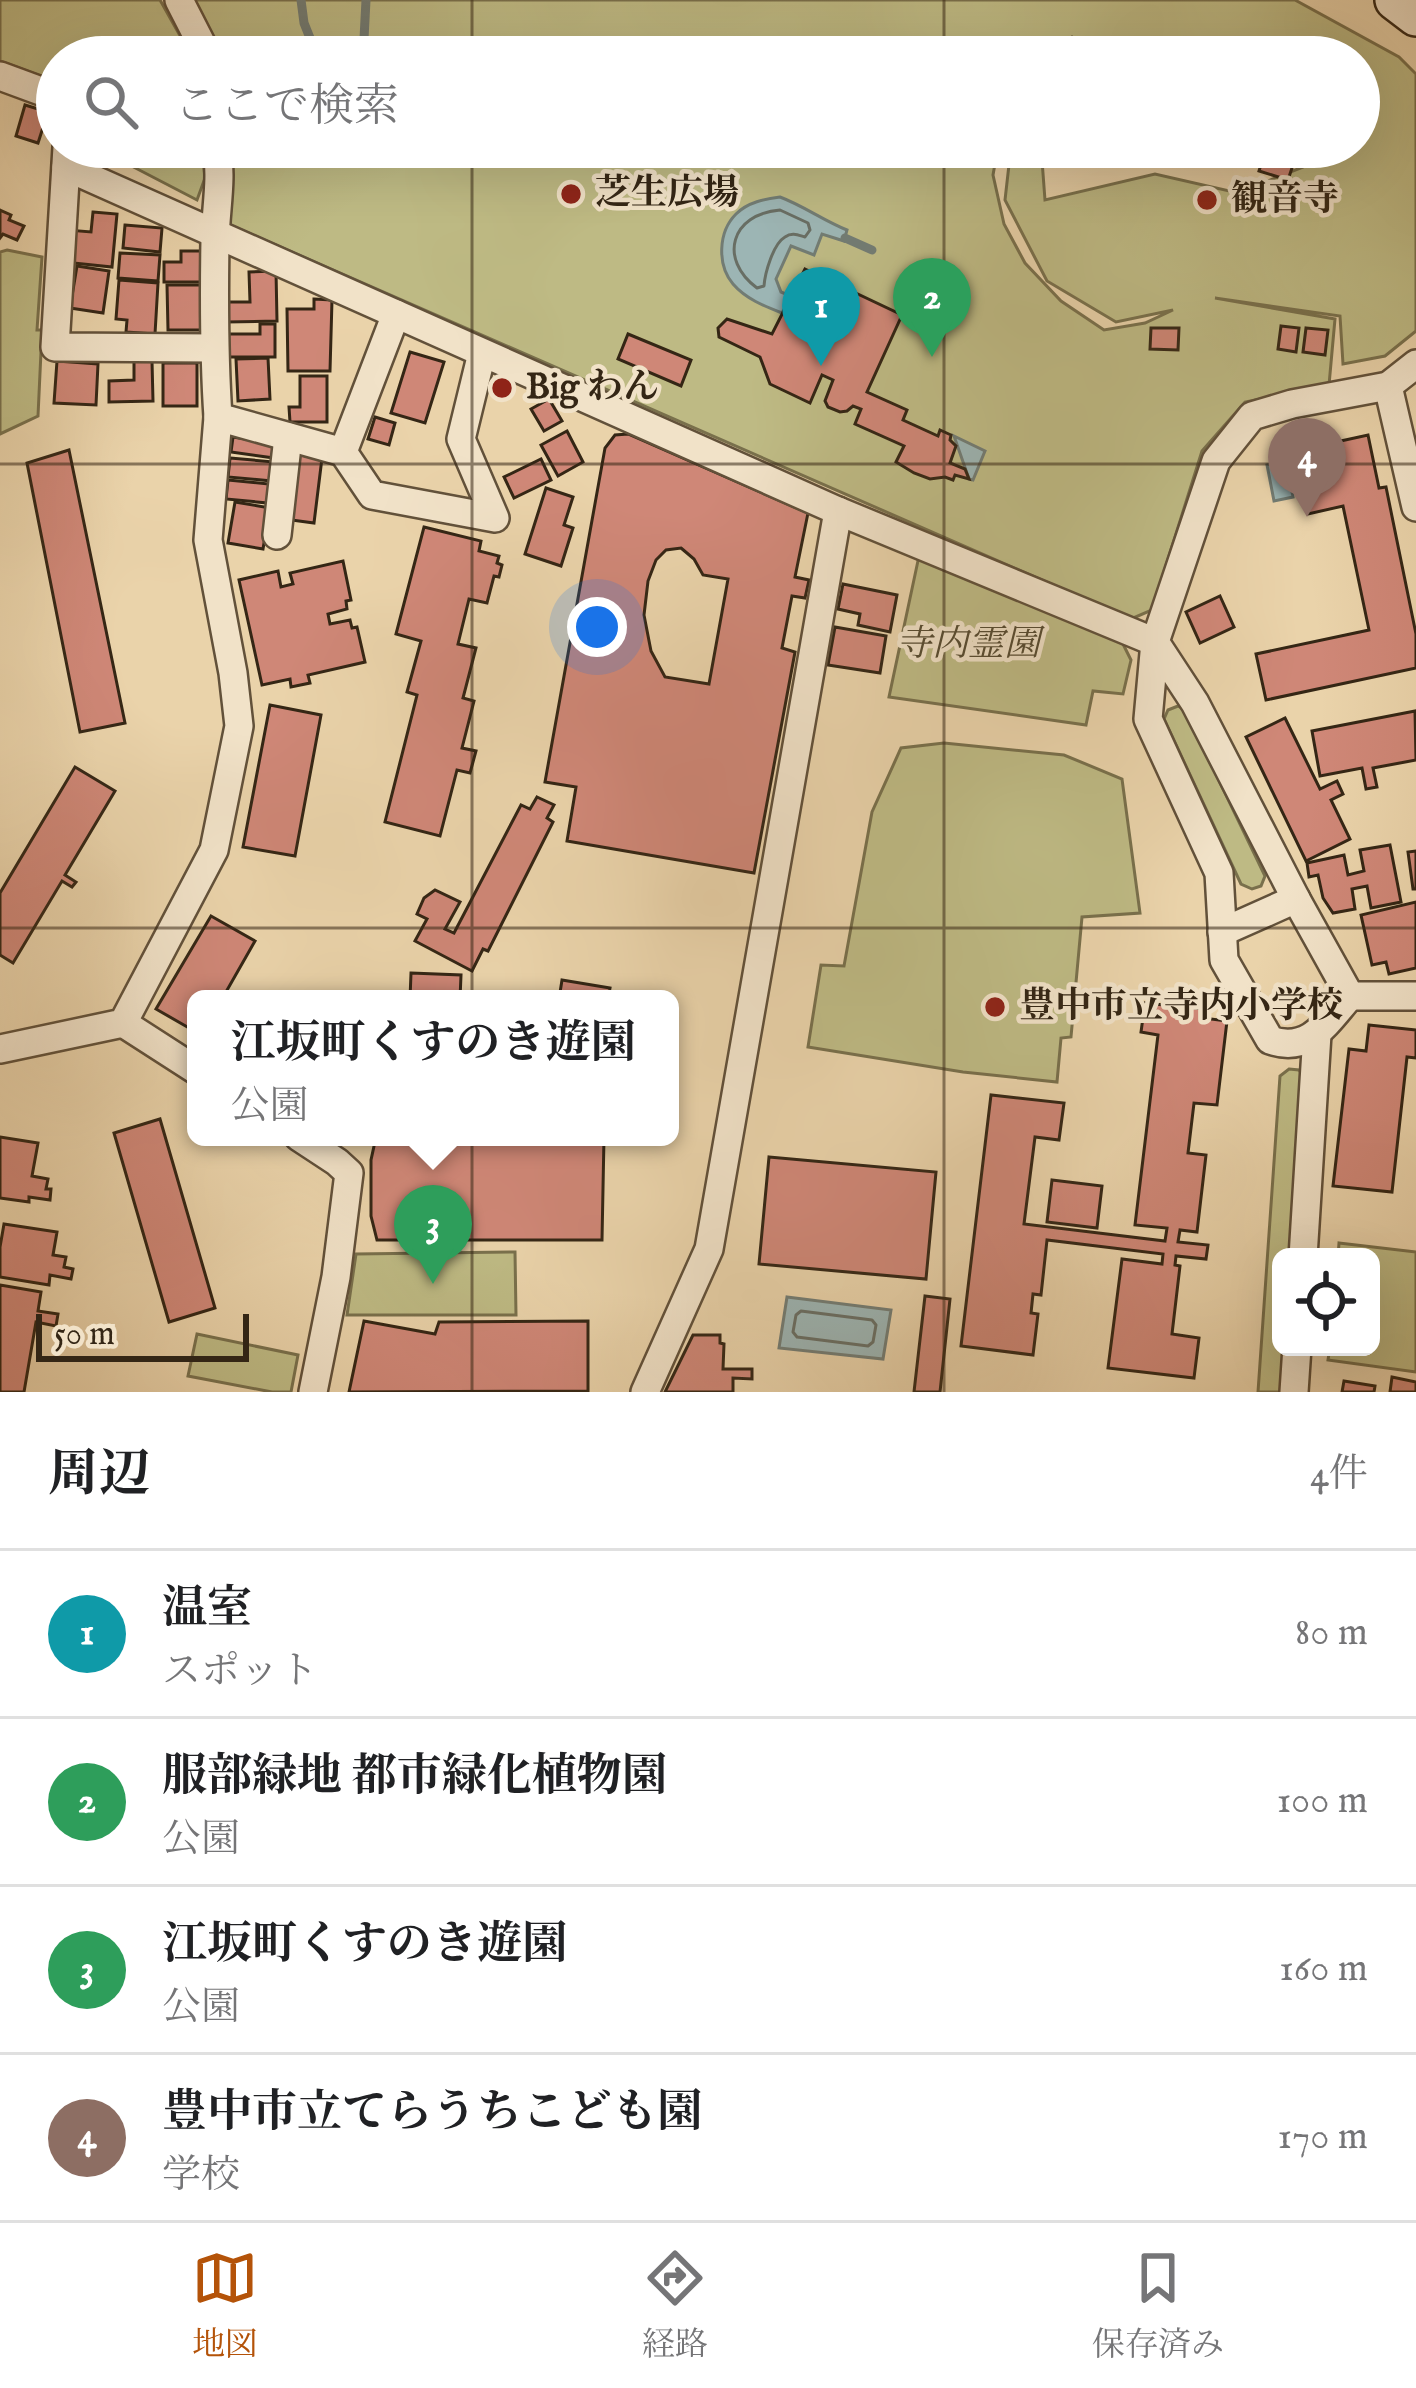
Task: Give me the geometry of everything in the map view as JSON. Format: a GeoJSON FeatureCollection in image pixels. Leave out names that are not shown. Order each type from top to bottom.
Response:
{"type":"FeatureCollection","features":[{"type":"Feature","properties":{"kind":"street"},"geometry":{"type":"LineString","coordinates":[[179,0],[197,36]]}},
{"type":"Feature","properties":{"kind":"street"},"geometry":{"type":"LineString","coordinates":[[1395,0],[1416,16]]}},
{"type":"Feature","properties":{"kind":"street"},"geometry":{"type":"LineString","coordinates":[[0,76],[36,89]]}},
{"type":"Feature","properties":{"kind":"street"},"geometry":{"type":"LineString","coordinates":[[65,168],[55,347],[214,349]]}},
{"type":"Feature","properties":{"kind":"street"},"geometry":{"type":"LineString","coordinates":[[88,168],[215,232],[482,353],[838,511],[1155,642],[1196,703],[1350,996]]}},
{"type":"Feature","properties":{"kind":"street"},"geometry":{"type":"LineString","coordinates":[[123,1023],[214,850],[239,726],[208,540],[218,418],[214,349],[220,168]]}},
{"type":"Feature","properties":{"kind":"street"},"geometry":{"type":"LineString","coordinates":[[344,452],[396,314]]}},
{"type":"Feature","properties":{"kind":"street"},"geometry":{"type":"LineString","coordinates":[[218,418],[344,452],[371,495],[495,518],[461,439],[482,353]]}},
{"type":"Feature","properties":{"kind":"street"},"geometry":{"type":"LineString","coordinates":[[1416,364],[1388,386],[1252,416],[1216,460],[1155,642],[1148,719],[1219,873],[1224,960],[1270,1040],[1285,1046],[1317,1034],[1350,996],[1416,996]]}},
{"type":"Feature","properties":{"kind":"street"},"geometry":{"type":"LineString","coordinates":[[1388,386],[1416,507]]}},
{"type":"Feature","properties":{"kind":"street"},"geometry":{"type":"LineString","coordinates":[[277,536],[288,437]]}},
{"type":"Feature","properties":{"kind":"street"},"geometry":{"type":"LineString","coordinates":[[645,1392],[709,1249],[838,511]]}},
{"type":"Feature","properties":{"kind":"street"},"geometry":{"type":"LineString","coordinates":[[1222,932],[1296,899]]}},
{"type":"Feature","properties":{"kind":"street"},"geometry":{"type":"LineString","coordinates":[[0,1049],[123,1023],[187,1064]]}},
{"type":"Feature","properties":{"kind":"street"},"geometry":{"type":"LineString","coordinates":[[1304,1248],[1317,1034]]}},
{"type":"Feature","properties":{"kind":"street"},"geometry":{"type":"LineString","coordinates":[[313,1146],[349,1174],[336,1277],[313,1392]]}},
{"type":"Feature","properties":{"kind":"street"},"geometry":{"type":"LineString","coordinates":[[1294,1392],[1296,1356]]}},
{"type":"Feature","properties":{"kind":"green space"},"geometry":{"type":"Polygon","coordinates":[[[0,0],[160,0],[180,36],[36,36],[36,74],[0,61],[0,0]]]}},
{"type":"Feature","properties":{"kind":"green space"},"geometry":{"type":"Polygon","coordinates":[[[190,0],[1295,0],[1361,36],[1073,36],[206,36],[190,0]]]}},
{"type":"Feature","properties":{"kind":"green space"},"geometry":{"type":"Polygon","coordinates":[[[1380,47],[1416,74],[1416,331],[1385,356],[1343,364],[1340,316],[1215,298],[1335,319],[1329,385],[1245,402],[1202,451],[1152,610],[1131,619],[228,224],[232,168],[994,168],[1004,224],[1025,263],[1061,301],[1104,330],[1145,323],[1173,310],[1116,322],[1047,281],[1005,200],[1009,168],[1043,168],[1045,200],[1155,174],[1238,193],[1300,168],[1380,168],[1380,47]]]}},
{"type":"Feature","properties":{"kind":"green space"},"geometry":{"type":"Polygon","coordinates":[[[135,168],[204,168],[197,200],[135,168]]]}},
{"type":"Feature","properties":{"kind":"green space"},"geometry":{"type":"Polygon","coordinates":[[[0,252],[42,257],[37,330],[42,330],[38,416],[0,434],[0,252]]]}},
{"type":"Feature","properties":{"kind":"green space","name":"寺内霊園"},"geometry":{"type":"Polygon","coordinates":[[[919,556],[1122,642],[1131,660],[1123,694],[1093,691],[1086,725],[889,697],[919,556]]]}},
{"type":"Feature","properties":{"kind":"green space"},"geometry":{"type":"Polygon","coordinates":[[[1178,706],[1185,710],[1265,876],[1261,886],[1252,889],[1241,884],[1164,719],[1168,710],[1178,706]]]}},
{"type":"Feature","properties":{"kind":"green space"},"geometry":{"type":"Polygon","coordinates":[[[944,743],[1064,755],[1122,779],[1140,913],[1082,917],[1071,1037],[1061,1038],[1057,1082],[808,1047],[821,965],[844,966],[872,812],[901,748],[944,743]]]}},
{"type":"Feature","properties":{"kind":"green space"},"geometry":{"type":"Polygon","coordinates":[[[1289,1069],[1299,1070],[1305,1079],[1293,1248],[1272,1248],[1272,1356],[1284,1356],[1282,1392],[1258,1392],[1280,1076],[1289,1069]]]}},
{"type":"Feature","properties":{"kind":"green space"},"geometry":{"type":"Polygon","coordinates":[[[1339,1243],[1416,1252],[1416,1372],[1328,1360],[1329,1356],[1380,1356],[1380,1248],[1339,1248],[1339,1243]]]}},
{"type":"Feature","properties":{"kind":"green space"},"geometry":{"type":"Polygon","coordinates":[[[515,1252],[516,1315],[347,1315],[356,1254],[515,1252]]]}},
{"type":"Feature","properties":{"kind":"green space"},"geometry":{"type":"Polygon","coordinates":[[[197,1334],[298,1355],[291,1392],[188,1376],[197,1334]]]}},
{"type":"Feature","properties":{"kind":"water"},"geometry":{"type":"Polygon","coordinates":[[[780,197],[847,230],[844,241],[822,234],[814,255],[791,246],[776,279],[781,292],[791,296],[782,313],[749,298],[733,284],[724,268],[722,249],[736,214],[751,204],[780,197]]]}},
{"type":"Feature","properties":{"kind":"water"},"geometry":{"type":"Polygon","coordinates":[[[954,436],[985,451],[973,480],[969,479],[954,436]]]}},
{"type":"Feature","properties":{"kind":"water"},"geometry":{"type":"Polygon","coordinates":[[[1286,461],[1293,497],[1274,501],[1267,465],[1286,461]]]}},
{"type":"Feature","properties":{"kind":"water"},"geometry":{"type":"Polygon","coordinates":[[[787,1297],[891,1310],[883,1359],[779,1348],[787,1297]]]}},
{"type":"Feature","properties":{"kind":"building"},"geometry":{"type":"Polygon","coordinates":[[[25,105],[36,108],[36,142],[16,136],[25,105]]]}},
{"type":"Feature","properties":{"kind":"building"},"geometry":{"type":"Polygon","coordinates":[[[1260,168],[1292,168],[1288,180],[1260,168]]]}},
{"type":"Feature","properties":{"kind":"building"},"geometry":{"type":"Polygon","coordinates":[[[0,210],[24,226],[17,240],[3,234],[0,238],[0,210]]]}},
{"type":"Feature","properties":{"kind":"building"},"geometry":{"type":"Polygon","coordinates":[[[93,212],[117,214],[112,267],[64,262],[68,230],[91,232],[93,212]]]}},
{"type":"Feature","properties":{"kind":"building"},"geometry":{"type":"Polygon","coordinates":[[[125,225],[162,228],[160,252],[123,248],[125,225]]]}},
{"type":"Feature","properties":{"kind":"building"},"geometry":{"type":"Polygon","coordinates":[[[181,251],[202,251],[203,282],[164,282],[164,262],[181,262],[181,251]]]}},
{"type":"Feature","properties":{"kind":"building"},"geometry":{"type":"Polygon","coordinates":[[[120,253],[160,255],[158,281],[118,278],[120,253]]]}},
{"type":"Feature","properties":{"kind":"building"},"geometry":{"type":"Polygon","coordinates":[[[77,266],[109,271],[103,313],[70,308],[77,266]]]}},
{"type":"Feature","properties":{"kind":"building"},"geometry":{"type":"Polygon","coordinates":[[[805,269],[902,315],[867,392],[907,410],[903,420],[938,436],[940,430],[951,435],[956,446],[950,463],[965,469],[969,479],[955,475],[953,480],[930,479],[914,473],[896,462],[904,446],[855,424],[861,409],[853,406],[840,412],[828,407],[825,401],[833,380],[822,375],[810,403],[770,384],[760,357],[719,337],[718,328],[727,319],[772,334],[805,269]]]}},
{"type":"Feature","properties":{"kind":"building"},"geometry":{"type":"Polygon","coordinates":[[[276,271],[277,321],[227,322],[227,302],[250,302],[249,272],[276,271]]]}},
{"type":"Feature","properties":{"kind":"building"},"geometry":{"type":"Polygon","coordinates":[[[119,280],[158,283],[155,334],[126,332],[127,320],[116,319],[119,280]]]}},
{"type":"Feature","properties":{"kind":"building"},"geometry":{"type":"Polygon","coordinates":[[[167,285],[201,285],[202,330],[168,330],[167,285]]]}},
{"type":"Feature","properties":{"kind":"building"},"geometry":{"type":"Polygon","coordinates":[[[314,299],[332,300],[330,371],[288,371],[287,309],[314,309],[314,299]]]}},
{"type":"Feature","properties":{"kind":"building"},"geometry":{"type":"Polygon","coordinates":[[[260,324],[275,324],[275,357],[225,357],[225,334],[260,334],[260,324]]]}},
{"type":"Feature","properties":{"kind":"building"},"geometry":{"type":"Polygon","coordinates":[[[1281,326],[1299,328],[1296,352],[1278,349],[1281,326]]]}},
{"type":"Feature","properties":{"kind":"building"},"geometry":{"type":"Polygon","coordinates":[[[1151,328],[1179,328],[1178,350],[1150,349],[1151,328]]]}},
{"type":"Feature","properties":{"kind":"building"},"geometry":{"type":"Polygon","coordinates":[[[1306,328],[1328,330],[1325,355],[1303,352],[1306,328]]]}},
{"type":"Feature","properties":{"kind":"building"},"geometry":{"type":"Polygon","coordinates":[[[628,334],[691,360],[681,386],[618,359],[628,334]]]}},
{"type":"Feature","properties":{"kind":"building"},"geometry":{"type":"Polygon","coordinates":[[[410,352],[444,362],[425,423],[391,413],[410,352]]]}},
{"type":"Feature","properties":{"kind":"building"},"geometry":{"type":"Polygon","coordinates":[[[268,358],[270,399],[238,401],[236,359],[268,358]]]}},
{"type":"Feature","properties":{"kind":"building"},"geometry":{"type":"Polygon","coordinates":[[[57,361],[98,364],[96,405],[54,403],[57,361]]]}},
{"type":"Feature","properties":{"kind":"building"},"geometry":{"type":"Polygon","coordinates":[[[134,361],[152,361],[153,401],[109,402],[109,381],[134,380],[134,361]]]}},
{"type":"Feature","properties":{"kind":"building"},"geometry":{"type":"Polygon","coordinates":[[[163,363],[197,363],[197,406],[163,406],[163,363]]]}},
{"type":"Feature","properties":{"kind":"building"},"geometry":{"type":"Polygon","coordinates":[[[300,376],[327,376],[327,422],[290,422],[289,407],[300,407],[300,376]]]}},
{"type":"Feature","properties":{"kind":"building"},"geometry":{"type":"Polygon","coordinates":[[[549,399],[562,421],[544,431],[531,409],[549,399]]]}},
{"type":"Feature","properties":{"kind":"building"},"geometry":{"type":"Polygon","coordinates":[[[375,417],[395,423],[389,445],[368,439],[375,417]]]}},
{"type":"Feature","properties":{"kind":"building"},"geometry":{"type":"Polygon","coordinates":[[[567,431],[583,462],[558,476],[541,445],[567,431]]]}},
{"type":"Feature","properties":{"kind":"building"},"geometry":{"type":"Polygon","coordinates":[[[628,434],[808,513],[795,577],[809,580],[805,598],[792,596],[782,648],[795,652],[754,873],[567,841],[576,787],[545,782],[605,448],[615,435],[628,434]],[[681,548],[666,550],[656,560],[644,615],[651,651],[665,677],[709,684],[728,579],[703,575],[681,548]]]}},
{"type":"Feature","properties":{"kind":"building"},"geometry":{"type":"Polygon","coordinates":[[[1368,435],[1379,488],[1386,487],[1416,634],[1416,668],[1266,700],[1256,654],[1369,630],[1343,506],[1308,514],[1295,451],[1368,435]]]}},
{"type":"Feature","properties":{"kind":"building"},"geometry":{"type":"Polygon","coordinates":[[[233,437],[277,444],[274,458],[231,452],[233,437]]]}},
{"type":"Feature","properties":{"kind":"building"},"geometry":{"type":"Polygon","coordinates":[[[69,450],[125,723],[80,732],[27,463],[69,450]]]}},
{"type":"Feature","properties":{"kind":"building"},"geometry":{"type":"Polygon","coordinates":[[[292,454],[322,458],[314,523],[284,519],[292,454]]]}},
{"type":"Feature","properties":{"kind":"building"},"geometry":{"type":"Polygon","coordinates":[[[230,458],[274,462],[272,481],[228,477],[230,458]]]}},
{"type":"Feature","properties":{"kind":"building"},"geometry":{"type":"Polygon","coordinates":[[[541,459],[551,480],[514,498],[504,477],[541,459]]]}},
{"type":"Feature","properties":{"kind":"building"},"geometry":{"type":"Polygon","coordinates":[[[228,480],[269,484],[268,503],[226,499],[228,480]]]}},
{"type":"Feature","properties":{"kind":"building"},"geometry":{"type":"Polygon","coordinates":[[[546,488],[573,497],[564,525],[573,528],[561,566],[525,554],[546,488]]]}},
{"type":"Feature","properties":{"kind":"building"},"geometry":{"type":"Polygon","coordinates":[[[235,502],[270,508],[263,549],[228,543],[235,502]]]}},
{"type":"Feature","properties":{"kind":"building"},"geometry":{"type":"Polygon","coordinates":[[[424,527],[481,541],[479,551],[499,556],[497,563],[502,565],[487,603],[469,599],[458,644],[476,648],[463,698],[474,701],[462,748],[476,751],[470,773],[457,770],[440,836],[385,822],[417,695],[407,692],[421,641],[396,634],[424,527]]]}},
{"type":"Feature","properties":{"kind":"building"},"geometry":{"type":"Polygon","coordinates":[[[343,561],[351,600],[346,601],[347,609],[328,614],[330,624],[350,620],[352,628],[357,627],[365,662],[308,675],[310,683],[291,687],[290,679],[262,685],[239,580],[278,571],[281,587],[293,584],[290,573],[343,561]]]}},
{"type":"Feature","properties":{"kind":"building"},"geometry":{"type":"Polygon","coordinates":[[[843,584],[897,595],[890,632],[858,625],[860,614],[838,609],[843,584]]]}},
{"type":"Feature","properties":{"kind":"building"},"geometry":{"type":"Polygon","coordinates":[[[1220,596],[1234,627],[1200,643],[1186,612],[1220,596]]]}},
{"type":"Feature","properties":{"kind":"building"},"geometry":{"type":"Polygon","coordinates":[[[835,627],[886,636],[880,673],[828,665],[835,627]]]}},
{"type":"Feature","properties":{"kind":"building"},"geometry":{"type":"Polygon","coordinates":[[[270,705],[321,715],[295,856],[243,847],[270,705]]]}},
{"type":"Feature","properties":{"kind":"building"},"geometry":{"type":"Polygon","coordinates":[[[1415,711],[1416,760],[1373,768],[1377,787],[1366,789],[1362,768],[1320,776],[1312,731],[1415,711]]]}},
{"type":"Feature","properties":{"kind":"building"},"geometry":{"type":"Polygon","coordinates":[[[1285,718],[1320,789],[1337,781],[1343,794],[1331,800],[1350,839],[1306,861],[1246,737],[1285,718]]]}},
{"type":"Feature","properties":{"kind":"building"},"geometry":{"type":"Polygon","coordinates":[[[75,767],[115,791],[65,875],[76,882],[72,887],[62,881],[13,963],[0,955],[0,893],[75,767]]]}},
{"type":"Feature","properties":{"kind":"building"},"geometry":{"type":"Polygon","coordinates":[[[537,797],[554,805],[547,818],[553,822],[488,951],[483,949],[472,971],[415,941],[427,919],[417,914],[424,898],[435,890],[460,902],[445,929],[454,933],[521,805],[530,809],[537,797]]]}},
{"type":"Feature","properties":{"kind":"building"},"geometry":{"type":"Polygon","coordinates":[[[1390,845],[1401,902],[1371,908],[1367,886],[1352,889],[1355,909],[1333,913],[1323,898],[1318,875],[1309,877],[1307,863],[1344,855],[1348,875],[1364,871],[1360,850],[1390,845]]]}},
{"type":"Feature","properties":{"kind":"building"},"geometry":{"type":"Polygon","coordinates":[[[1416,851],[1416,889],[1413,889],[1408,852],[1416,851]]]}},
{"type":"Feature","properties":{"kind":"building"},"geometry":{"type":"Polygon","coordinates":[[[1416,902],[1416,968],[1389,974],[1386,962],[1372,965],[1361,915],[1416,902]]]}},
{"type":"Feature","properties":{"kind":"building"},"geometry":{"type":"Polygon","coordinates":[[[211,916],[255,941],[227,990],[187,990],[187,1027],[156,1009],[211,916]]]}},
{"type":"Feature","properties":{"kind":"building"},"geometry":{"type":"Polygon","coordinates":[[[411,973],[461,975],[460,990],[410,990],[411,973]]]}},
{"type":"Feature","properties":{"kind":"building"},"geometry":{"type":"Polygon","coordinates":[[[562,980],[610,988],[610,990],[560,990],[562,980]]]}},
{"type":"Feature","properties":{"kind":"building"},"geometry":{"type":"Polygon","coordinates":[[[1145,1003],[1204,1009],[1203,1018],[1227,1021],[1217,1105],[1194,1103],[1188,1153],[1206,1155],[1197,1232],[1180,1230],[1178,1242],[1208,1245],[1206,1259],[1176,1256],[1175,1265],[1180,1266],[1172,1334],[1199,1338],[1194,1378],[1108,1368],[1122,1259],[1162,1264],[1163,1254],[1047,1240],[1041,1295],[1033,1294],[1031,1313],[1038,1314],[1033,1355],[961,1346],[991,1095],[1064,1103],[1059,1140],[1035,1137],[1024,1224],[1165,1241],[1167,1228],[1135,1225],[1158,1035],[1141,1032],[1145,1003]]]}},
{"type":"Feature","properties":{"kind":"building"},"geometry":{"type":"Polygon","coordinates":[[[1369,1025],[1416,1030],[1416,1058],[1407,1057],[1392,1192],[1333,1186],[1349,1049],[1366,1051],[1369,1025]]]}},
{"type":"Feature","properties":{"kind":"building"},"geometry":{"type":"Polygon","coordinates":[[[160,1119],[215,1308],[169,1322],[114,1133],[160,1119]]]}},
{"type":"Feature","properties":{"kind":"building"},"geometry":{"type":"Polygon","coordinates":[[[0,1137],[38,1143],[32,1176],[48,1179],[50,1200],[0,1198],[0,1137]]]}},
{"type":"Feature","properties":{"kind":"building"},"geometry":{"type":"Polygon","coordinates":[[[374,1146],[604,1146],[602,1240],[377,1240],[371,1216],[374,1146]]]}},
{"type":"Feature","properties":{"kind":"building"},"geometry":{"type":"Polygon","coordinates":[[[769,1157],[936,1172],[926,1279],[759,1264],[769,1157]]]}},
{"type":"Feature","properties":{"kind":"building"},"geometry":{"type":"Polygon","coordinates":[[[1052,1180],[1102,1186],[1097,1228],[1047,1222],[1052,1180]]]}},
{"type":"Feature","properties":{"kind":"building"},"geometry":{"type":"Polygon","coordinates":[[[4,1224],[57,1232],[53,1255],[66,1257],[64,1267],[73,1269],[71,1279],[50,1275],[49,1285],[0,1277],[4,1224]]]}},
{"type":"Feature","properties":{"kind":"building"},"geometry":{"type":"Polygon","coordinates":[[[0,1285],[41,1292],[38,1311],[58,1314],[56,1326],[36,1322],[24,1392],[0,1392],[0,1285]]]}},
{"type":"Feature","properties":{"kind":"building"},"geometry":{"type":"Polygon","coordinates":[[[925,1296],[950,1299],[940,1392],[914,1392],[925,1296]]]}},
{"type":"Feature","properties":{"kind":"building"},"geometry":{"type":"Polygon","coordinates":[[[364,1321],[435,1334],[439,1322],[588,1321],[588,1391],[349,1392],[364,1321]]]}},
{"type":"Feature","properties":{"kind":"building"},"geometry":{"type":"Polygon","coordinates":[[[693,1335],[720,1335],[723,1369],[752,1369],[752,1379],[733,1378],[733,1392],[665,1392],[693,1335]]]}},
{"type":"Feature","properties":{"kind":"building"},"geometry":{"type":"Polygon","coordinates":[[[1392,1377],[1416,1382],[1416,1392],[1390,1392],[1392,1377]]]}},
{"type":"Feature","properties":{"kind":"building"},"geometry":{"type":"Polygon","coordinates":[[[1344,1381],[1375,1386],[1374,1392],[1342,1392],[1344,1381]]]}},
{"type":"Feature","properties":{"kind":"waterway"},"geometry":{"type":"LineString","coordinates":[[301,0],[309,36]]}},
{"type":"Feature","properties":{"kind":"waterway"},"geometry":{"type":"LineString","coordinates":[[364,36],[366,0]]}},
{"type":"Feature","properties":{"kind":"waterway"},"geometry":{"type":"LineString","coordinates":[[845,238],[872,250]]}},
{"type":"Feature","properties":{"kind":"place","name":"芝生広場"},"geometry":{"type":"Point","coordinates":[571,194]}},
{"type":"Feature","properties":{"kind":"place","name":"観音寺"},"geometry":{"type":"Point","coordinates":[1207,200]}},
{"type":"Feature","properties":{"kind":"place","name":"服部緑地 都市緑化植物園"},"geometry":{"type":"Point","coordinates":[932,357]}},
{"type":"Feature","properties":{"kind":"place","name":"温室"},"geometry":{"type":"Point","coordinates":[821,366]}},
{"type":"Feature","properties":{"kind":"place","name":"Big わん"},"geometry":{"type":"Point","coordinates":[502,388]}},
{"type":"Feature","properties":{"kind":"place","name":"豊中市立てらうちこども園"},"geometry":{"type":"Point","coordinates":[1307,517]}},
{"type":"Feature","properties":{"kind":"place","name":"豊中市立寺内小学校"},"geometry":{"type":"Point","coordinates":[995,1007]}},
{"type":"Feature","properties":{"kind":"place","name":"江坂町くすのき遊園"},"geometry":{"type":"Point","coordinates":[433,1284]}}]}
